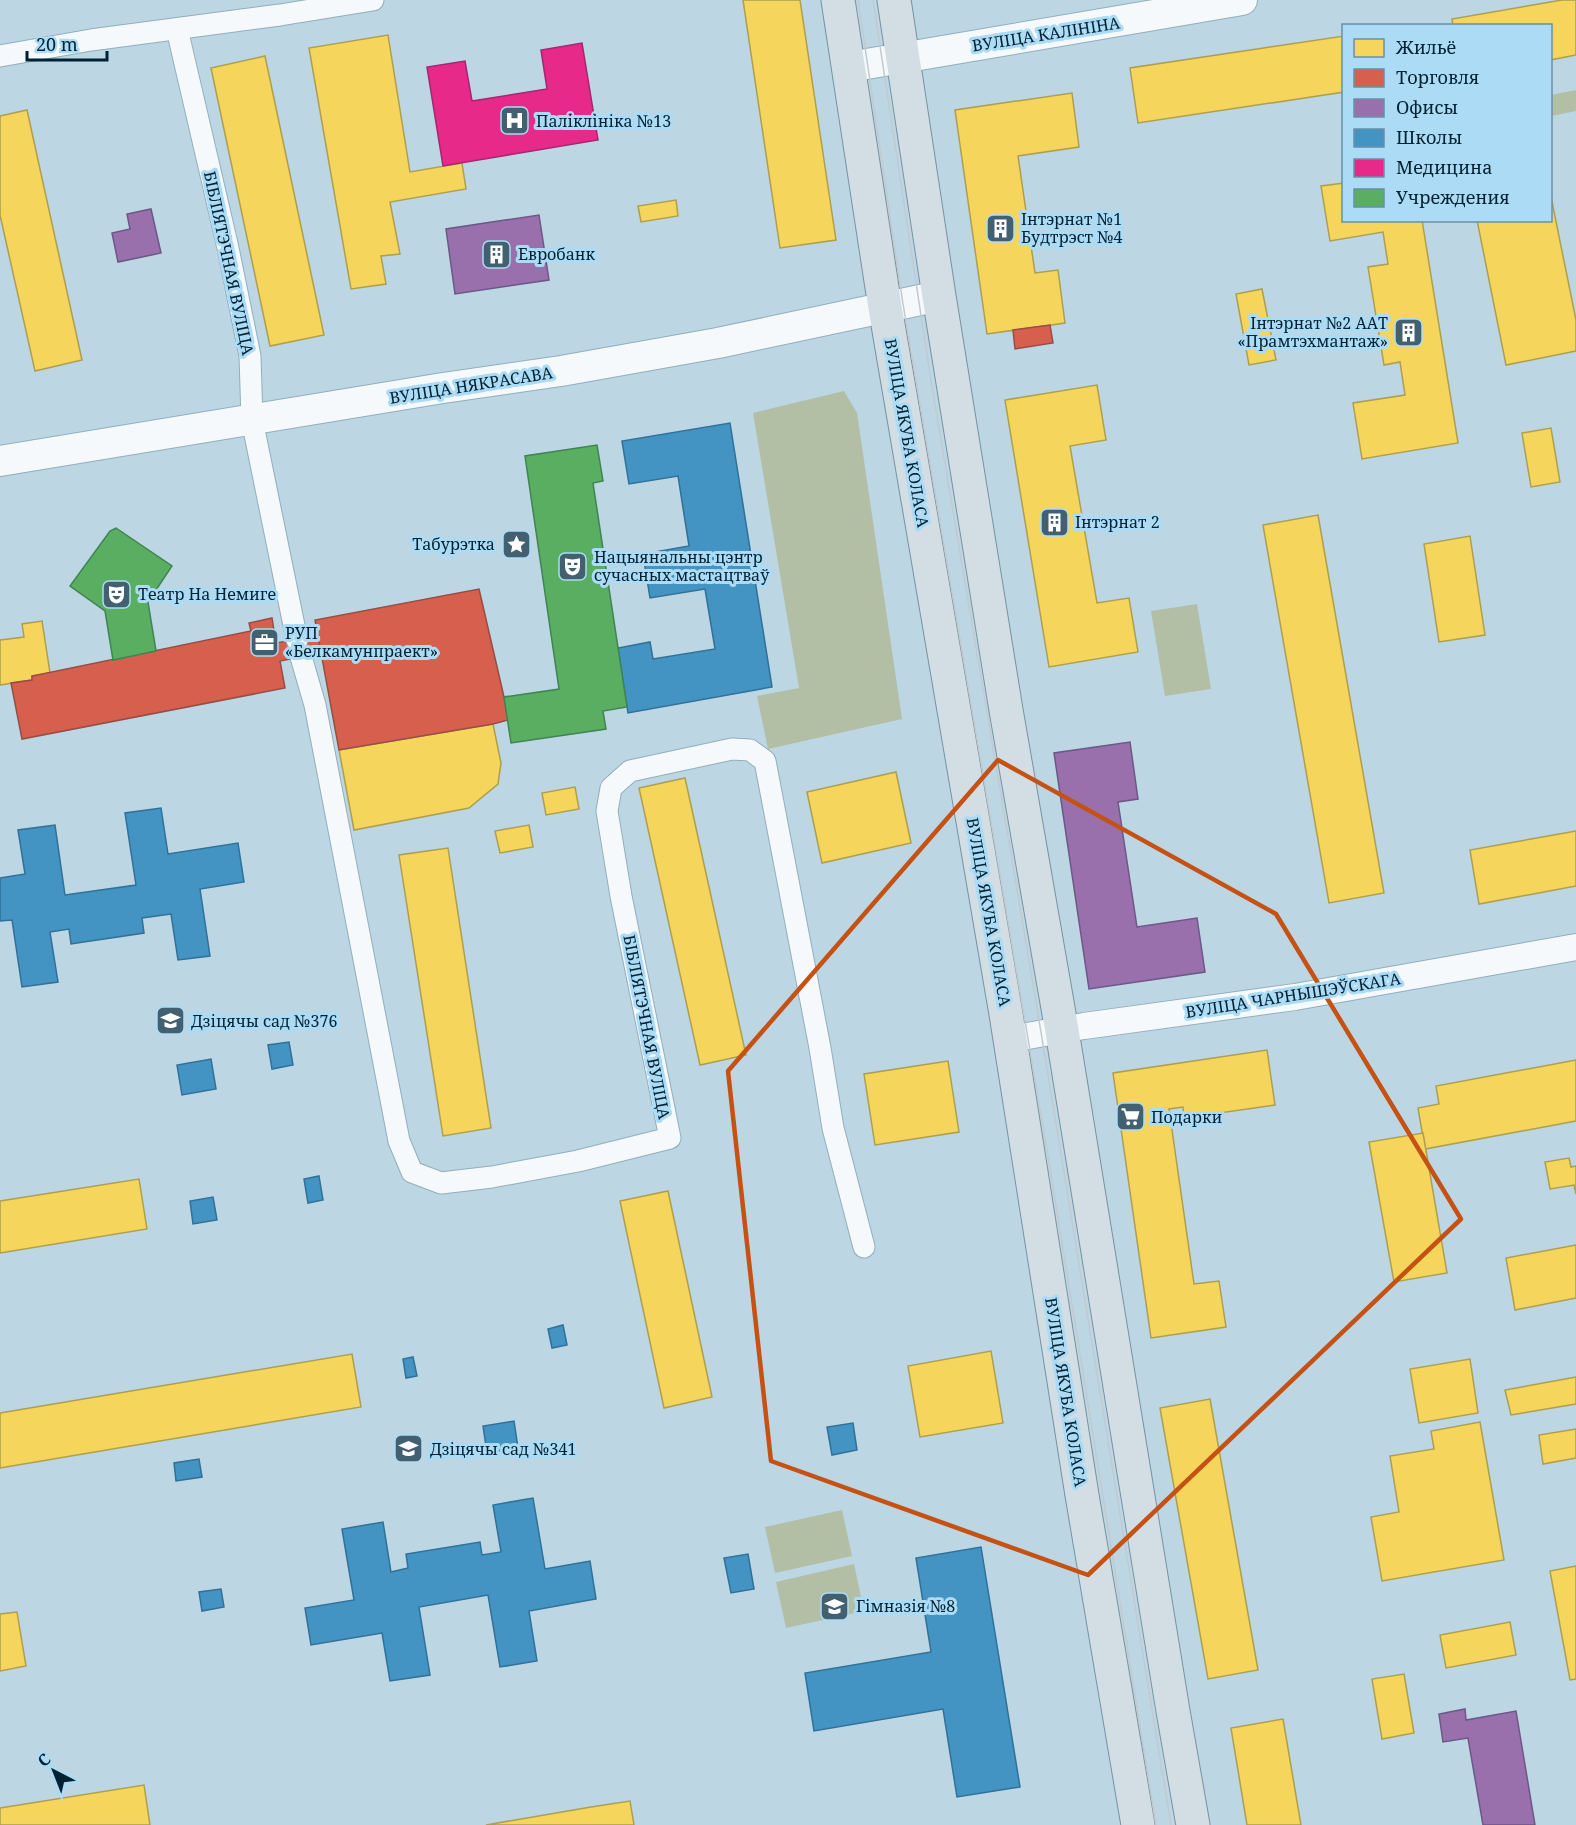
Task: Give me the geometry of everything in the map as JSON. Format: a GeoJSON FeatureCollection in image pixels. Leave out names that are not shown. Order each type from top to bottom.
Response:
{"type":"FeatureCollection","features":[{"type":"Feature","properties":{"kind":"main road","name":"ВУЛІЦА ЯКУБА КОЛАСА"},"geometry":{"type":"LineString","coordinates":[[838,0],[885,307],[1010,1039],[1082,1494],[1138,1825]]}},
{"type":"Feature","properties":{"kind":"main road"},"geometry":{"type":"LineString","coordinates":[[894,0],[1008,722],[1062,1031],[1193,1825]]}},
{"type":"Feature","properties":{"kind":"main road","name":"ВУЛІЦА КАЛІНІНА"},"geometry":{"type":"LineString","coordinates":[[849,67],[1242,0]]}},
{"type":"Feature","properties":{"kind":"main road","name":"ВУЛІЦА НЯКРАСАВА"},"geometry":{"type":"LineString","coordinates":[[0,461],[595,365],[718,343],[939,296]]}},
{"type":"Feature","properties":{"kind":"street"},"geometry":{"type":"LineString","coordinates":[[0,56],[91,39],[177,29],[373,0]]}},
{"type":"Feature","properties":{"kind":"street","name":"БІБЛІЯТЭЧНАЯ ВУЛІЦА"},"geometry":{"type":"LineString","coordinates":[[177,29],[228,248],[250,356],[252,420],[299,649],[315,705],[399,1141],[412,1172],[441,1183],[492,1177],[579,1161],[670,1138],[615,864],[607,811],[611,788],[630,771],[732,749],[750,750],[765,761],[833,1128],[864,1247]]}},
{"type":"Feature","properties":{"kind":"street","name":"ВУЛІЦА ЧАРНЫШЭЎСКАГА"},"geometry":{"type":"LineString","coordinates":[[1010,1039],[1294,997],[1576,947]]}},
{"type":"Feature","properties":{"kind":"highlighted area"},"geometry":{"type":"Polygon","coordinates":[[[998,760],[1276,914],[1461,1219],[1088,1575],[771,1461],[728,1071],[998,760]]]}},
{"type":"Feature","properties":{"kind":"green space"},"geometry":{"type":"Polygon","coordinates":[[[1576,90],[1576,111],[1552,116],[1552,95],[1576,90]]]}},
{"type":"Feature","properties":{"kind":"green space"},"geometry":{"type":"Polygon","coordinates":[[[844,391],[857,413],[902,719],[768,749],[757,696],[799,688],[753,413],[844,391]]]}},
{"type":"Feature","properties":{"kind":"green space"},"geometry":{"type":"Polygon","coordinates":[[[1197,604],[1211,689],[1165,696],[1151,611],[1197,604]]]}},
{"type":"Feature","properties":{"kind":"green space"},"geometry":{"type":"Polygon","coordinates":[[[842,1510],[852,1556],[775,1573],[765,1527],[842,1510]]]}},
{"type":"Feature","properties":{"kind":"green space"},"geometry":{"type":"Polygon","coordinates":[[[854,1564],[864,1611],[786,1628],[776,1582],[854,1564]]]}},
{"type":"Feature","properties":{"kind":"building: Жильё"},"geometry":{"type":"Polygon","coordinates":[[[743,0],[800,0],[836,240],[780,248],[743,0]]]}},
{"type":"Feature","properties":{"kind":"building: Жильё"},"geometry":{"type":"Polygon","coordinates":[[[1562,0],[1576,0],[1576,55],[1552,60],[1552,24],[1453,24],[1452,19],[1562,0]]]}},
{"type":"Feature","properties":{"kind":"building: Жильё"},"geometry":{"type":"Polygon","coordinates":[[[388,35],[410,172],[462,163],[466,189],[390,202],[400,254],[381,256],[386,284],[351,289],[309,48],[388,35]]]}},
{"type":"Feature","properties":{"kind":"building: Жильё"},"geometry":{"type":"Polygon","coordinates":[[[1342,36],[1342,92],[1138,123],[1130,68],[1342,36]]]}},
{"type":"Feature","properties":{"kind":"building: Жильё"},"geometry":{"type":"Polygon","coordinates":[[[265,56],[324,335],[270,346],[211,68],[265,56]]]}},
{"type":"Feature","properties":{"kind":"building: Жильё","name":"Інтэрнат №1 Будтрэст №4"},"geometry":{"type":"Polygon","coordinates":[[[1072,93],[1079,147],[1018,156],[1035,273],[1058,270],[1065,323],[987,334],[955,110],[1072,93]]]}},
{"type":"Feature","properties":{"kind":"building: Жильё"},"geometry":{"type":"Polygon","coordinates":[[[27,110],[82,360],[35,371],[0,215],[0,116],[27,110]]]}},
{"type":"Feature","properties":{"kind":"building: Жильё","name":"Інтэрнат №2 ААТ «Прамтэхмантаж»"},"geometry":{"type":"Polygon","coordinates":[[[1342,183],[1342,222],[1422,222],[1458,443],[1362,459],[1353,403],[1405,395],[1400,362],[1384,365],[1368,267],[1388,264],[1383,232],[1330,241],[1321,186],[1342,183]]]}},
{"type":"Feature","properties":{"kind":"building: Жильё"},"geometry":{"type":"Polygon","coordinates":[[[676,200],[678,216],[641,222],[638,206],[676,200]]]}},
{"type":"Feature","properties":{"kind":"building: Жильё"},"geometry":{"type":"Polygon","coordinates":[[[1552,202],[1576,320],[1576,351],[1506,365],[1477,222],[1552,222],[1552,202]]]}},
{"type":"Feature","properties":{"kind":"building: Жильё"},"geometry":{"type":"Polygon","coordinates":[[[1262,289],[1276,360],[1249,365],[1236,294],[1262,289]]]}},
{"type":"Feature","properties":{"kind":"building: Жильё","name":"Інтэрнат 2"},"geometry":{"type":"Polygon","coordinates":[[[1097,385],[1106,440],[1070,446],[1097,603],[1129,598],[1138,652],[1049,667],[1005,400],[1097,385]]]}},
{"type":"Feature","properties":{"kind":"building: Жильё"},"geometry":{"type":"Polygon","coordinates":[[[1551,428],[1560,482],[1531,487],[1522,433],[1551,428]]]}},
{"type":"Feature","properties":{"kind":"building: Жильё"},"geometry":{"type":"Polygon","coordinates":[[[1318,515],[1384,893],[1329,903],[1263,525],[1318,515]]]}},
{"type":"Feature","properties":{"kind":"building: Жильё"},"geometry":{"type":"Polygon","coordinates":[[[1470,536],[1485,635],[1439,642],[1424,544],[1470,536]]]}},
{"type":"Feature","properties":{"kind":"building: Жильё"},"geometry":{"type":"Polygon","coordinates":[[[42,621],[50,673],[32,676],[32,680],[0,685],[0,640],[24,637],[22,624],[42,621]]]}},
{"type":"Feature","properties":{"kind":"building: Жильё"},"geometry":{"type":"Polygon","coordinates":[[[493,724],[501,763],[498,784],[469,808],[354,830],[339,750],[493,724]]]}},
{"type":"Feature","properties":{"kind":"building: Жильё"},"geometry":{"type":"Polygon","coordinates":[[[896,772],[911,843],[822,863],[807,792],[896,772]]]}},
{"type":"Feature","properties":{"kind":"building: Жильё"},"geometry":{"type":"Polygon","coordinates":[[[685,778],[746,1055],[700,1065],[639,788],[685,778]]]}},
{"type":"Feature","properties":{"kind":"building: Жильё"},"geometry":{"type":"Polygon","coordinates":[[[575,787],[579,809],[546,815],[542,793],[575,787]]]}},
{"type":"Feature","properties":{"kind":"building: Жильё"},"geometry":{"type":"Polygon","coordinates":[[[529,825],[533,847],[500,853],[495,831],[529,825]]]}},
{"type":"Feature","properties":{"kind":"building: Жильё"},"geometry":{"type":"Polygon","coordinates":[[[1576,831],[1576,886],[1479,904],[1470,850],[1576,831]]]}},
{"type":"Feature","properties":{"kind":"building: Жильё"},"geometry":{"type":"Polygon","coordinates":[[[448,848],[491,1128],[443,1136],[399,855],[448,848]]]}},
{"type":"Feature","properties":{"kind":"building: Жильё"},"geometry":{"type":"Polygon","coordinates":[[[1267,1050],[1275,1105],[1184,1118],[1183,1107],[1169,1109],[1194,1284],[1219,1281],[1226,1327],[1151,1338],[1113,1073],[1267,1050]]]}},
{"type":"Feature","properties":{"kind":"building: Жильё"},"geometry":{"type":"Polygon","coordinates":[[[1576,1060],[1576,1121],[1425,1149],[1418,1108],[1439,1104],[1436,1086],[1576,1060]]]}},
{"type":"Feature","properties":{"kind":"building: Жильё"},"geometry":{"type":"Polygon","coordinates":[[[948,1061],[959,1132],[875,1145],[864,1074],[948,1061]]]}},
{"type":"Feature","properties":{"kind":"building: Жильё"},"geometry":{"type":"Polygon","coordinates":[[[1423,1133],[1447,1273],[1394,1282],[1369,1142],[1423,1133]]]}},
{"type":"Feature","properties":{"kind":"building: Жильё"},"geometry":{"type":"Polygon","coordinates":[[[1569,1158],[1571,1167],[1576,1166],[1576,1194],[1574,1185],[1550,1189],[1545,1162],[1569,1158]]]}},
{"type":"Feature","properties":{"kind":"building: Жильё"},"geometry":{"type":"Polygon","coordinates":[[[139,1179],[147,1229],[0,1253],[0,1201],[139,1179]]]}},
{"type":"Feature","properties":{"kind":"building: Жильё"},"geometry":{"type":"Polygon","coordinates":[[[668,1191],[712,1397],[664,1408],[620,1201],[668,1191]]]}},
{"type":"Feature","properties":{"kind":"building: Жильё"},"geometry":{"type":"Polygon","coordinates":[[[1576,1245],[1576,1298],[1515,1310],[1506,1258],[1576,1245]]]}},
{"type":"Feature","properties":{"kind":"building: Жильё"},"geometry":{"type":"Polygon","coordinates":[[[991,1351],[1003,1423],[920,1437],[908,1366],[991,1351]]]}},
{"type":"Feature","properties":{"kind":"building: Жильё"},"geometry":{"type":"Polygon","coordinates":[[[352,1354],[361,1407],[0,1468],[0,1413],[352,1354]]]}},
{"type":"Feature","properties":{"kind":"building: Жильё"},"geometry":{"type":"Polygon","coordinates":[[[1470,1359],[1478,1413],[1419,1423],[1410,1369],[1470,1359]]]}},
{"type":"Feature","properties":{"kind":"building: Жильё"},"geometry":{"type":"Polygon","coordinates":[[[1576,1377],[1576,1404],[1511,1415],[1505,1390],[1576,1377]]]}},
{"type":"Feature","properties":{"kind":"building: Жильё"},"geometry":{"type":"Polygon","coordinates":[[[1210,1399],[1258,1670],[1208,1679],[1160,1408],[1210,1399]]]}},
{"type":"Feature","properties":{"kind":"building: Жильё"},"geometry":{"type":"Polygon","coordinates":[[[1480,1422],[1504,1560],[1382,1581],[1371,1517],[1399,1512],[1390,1456],[1434,1449],[1431,1431],[1480,1422]]]}},
{"type":"Feature","properties":{"kind":"building: Жильё"},"geometry":{"type":"Polygon","coordinates":[[[1576,1429],[1576,1458],[1543,1464],[1539,1435],[1576,1429]]]}},
{"type":"Feature","properties":{"kind":"building: Жильё"},"geometry":{"type":"Polygon","coordinates":[[[1576,1566],[1576,1679],[1570,1680],[1550,1571],[1576,1566]]]}},
{"type":"Feature","properties":{"kind":"building: Жильё"},"geometry":{"type":"Polygon","coordinates":[[[17,1612],[26,1666],[0,1671],[0,1614],[17,1612]]]}},
{"type":"Feature","properties":{"kind":"building: Жильё"},"geometry":{"type":"Polygon","coordinates":[[[1510,1622],[1516,1655],[1446,1668],[1440,1635],[1510,1622]]]}},
{"type":"Feature","properties":{"kind":"building: Жильё"},"geometry":{"type":"Polygon","coordinates":[[[1404,1674],[1414,1733],[1382,1739],[1372,1679],[1404,1674]]]}},
{"type":"Feature","properties":{"kind":"building: Жильё"},"geometry":{"type":"Polygon","coordinates":[[[1283,1719],[1301,1825],[1247,1825],[1231,1728],[1283,1719]]]}},
{"type":"Feature","properties":{"kind":"building: Жильё"},"geometry":{"type":"Polygon","coordinates":[[[144,1785],[150,1825],[0,1825],[0,1808],[144,1785]]]}},
{"type":"Feature","properties":{"kind":"building: Жильё"},"geometry":{"type":"Polygon","coordinates":[[[630,1801],[634,1825],[486,1825],[591,1807],[630,1801]]]}},
{"type":"Feature","properties":{"kind":"building: Торговля"},"geometry":{"type":"Polygon","coordinates":[[[1050,325],[1053,343],[1015,349],[1013,330],[1050,325]]]}},
{"type":"Feature","properties":{"kind":"building: Торговля"},"geometry":{"type":"Polygon","coordinates":[[[479,589],[508,720],[339,750],[315,620],[479,589]]]}},
{"type":"Feature","properties":{"kind":"building: Торговля"},"geometry":{"type":"Polygon","coordinates":[[[272,618],[276,643],[318,636],[321,653],[280,661],[285,688],[22,739],[11,683],[32,680],[32,676],[251,631],[249,623],[272,618]]]}},
{"type":"Feature","properties":{"kind":"building: Офисы"},"geometry":{"type":"Polygon","coordinates":[[[151,209],[161,253],[118,262],[112,233],[130,229],[127,214],[151,209]]]}},
{"type":"Feature","properties":{"kind":"building: Офисы","name":"Евробанк"},"geometry":{"type":"Polygon","coordinates":[[[539,215],[549,280],[455,294],[446,229],[539,215]]]}},
{"type":"Feature","properties":{"kind":"building: Офисы"},"geometry":{"type":"Polygon","coordinates":[[[1130,742],[1138,799],[1118,802],[1137,927],[1197,918],[1205,972],[1089,989],[1054,753],[1130,742]]]}},
{"type":"Feature","properties":{"kind":"building: Офисы"},"geometry":{"type":"Polygon","coordinates":[[[1465,1709],[1466,1720],[1516,1711],[1535,1825],[1483,1825],[1468,1738],[1443,1742],[1439,1714],[1465,1709]]]}},
{"type":"Feature","properties":{"kind":"building: Школы"},"geometry":{"type":"Polygon","coordinates":[[[730,423],[772,687],[628,713],[618,648],[650,642],[653,659],[715,649],[705,589],[650,598],[643,554],[689,546],[678,476],[629,484],[622,441],[730,423]]]}},
{"type":"Feature","properties":{"kind":"building: Школы"},"geometry":{"type":"Polygon","coordinates":[[[161,808],[168,854],[238,843],[244,882],[200,889],[210,956],[178,960],[171,914],[142,918],[144,933],[71,944],[69,929],[50,932],[58,982],[22,987],[12,920],[0,921],[0,878],[25,874],[18,830],[55,825],[65,895],[136,885],[125,813],[161,808]]]}},
{"type":"Feature","properties":{"kind":"building: Школы"},"geometry":{"type":"Polygon","coordinates":[[[289,1042],[293,1065],[272,1069],[268,1045],[289,1042]]]}},
{"type":"Feature","properties":{"kind":"building: Школы"},"geometry":{"type":"Polygon","coordinates":[[[211,1059],[216,1089],[182,1095],[177,1065],[211,1059]]]}},
{"type":"Feature","properties":{"kind":"building: Школы"},"geometry":{"type":"Polygon","coordinates":[[[319,1176],[323,1200],[308,1203],[304,1179],[319,1176]]]}},
{"type":"Feature","properties":{"kind":"building: Школы"},"geometry":{"type":"Polygon","coordinates":[[[213,1197],[217,1220],[193,1224],[190,1201],[213,1197]]]}},
{"type":"Feature","properties":{"kind":"building: Школы"},"geometry":{"type":"Polygon","coordinates":[[[563,1325],[567,1345],[552,1348],[548,1329],[563,1325]]]}},
{"type":"Feature","properties":{"kind":"building: Школы"},"geometry":{"type":"Polygon","coordinates":[[[413,1357],[417,1376],[406,1378],[403,1359],[413,1357]]]}},
{"type":"Feature","properties":{"kind":"building: Школы"},"geometry":{"type":"Polygon","coordinates":[[[514,1421],[518,1448],[487,1453],[483,1426],[514,1421]]]}},
{"type":"Feature","properties":{"kind":"building: Школы"},"geometry":{"type":"Polygon","coordinates":[[[853,1423],[857,1450],[832,1455],[827,1427],[853,1423]]]}},
{"type":"Feature","properties":{"kind":"building: Школы"},"geometry":{"type":"Polygon","coordinates":[[[199,1459],[202,1477],[176,1481],[174,1463],[199,1459]]]}},
{"type":"Feature","properties":{"kind":"building: Школы"},"geometry":{"type":"Polygon","coordinates":[[[533,1498],[545,1569],[590,1561],[596,1599],[529,1611],[537,1661],[500,1667],[488,1595],[419,1607],[430,1675],[390,1681],[382,1633],[311,1645],[305,1608],[354,1600],[342,1529],[383,1522],[391,1572],[408,1568],[406,1554],[480,1542],[482,1555],[501,1552],[493,1505],[533,1498]]]}},
{"type":"Feature","properties":{"kind":"building: Школы"},"geometry":{"type":"Polygon","coordinates":[[[981,1547],[1020,1787],[957,1797],[943,1709],[814,1731],[805,1673],[931,1652],[916,1558],[981,1547]]]}},
{"type":"Feature","properties":{"kind":"building: Школы"},"geometry":{"type":"Polygon","coordinates":[[[748,1554],[754,1589],[731,1593],[724,1558],[748,1554]]]}},
{"type":"Feature","properties":{"kind":"building: Школы"},"geometry":{"type":"Polygon","coordinates":[[[221,1589],[224,1607],[202,1611],[199,1592],[221,1589]]]}},
{"type":"Feature","properties":{"kind":"building: Медицина","name":"Паліклініка №13"},"geometry":{"type":"Polygon","coordinates":[[[582,43],[598,140],[443,166],[427,67],[465,61],[472,101],[547,89],[541,50],[582,43]]]}},
{"type":"Feature","properties":{"kind":"building: Учреждения","name":"Нацыянальны цэнтр сучасных мастацтваў"},"geometry":{"type":"Polygon","coordinates":[[[597,445],[603,481],[593,483],[627,707],[603,711],[606,729],[511,743],[504,697],[559,689],[525,456],[597,445]]]}},
{"type":"Feature","properties":{"kind":"building: Учреждения","name":"Театр На Немиге"},"geometry":{"type":"Polygon","coordinates":[[[116,528],[172,566],[148,602],[156,651],[113,660],[105,611],[70,586],[110,531],[116,528]]]}},
{"type":"Feature","properties":{"kind":"tram line"},"geometry":{"type":"LineString","coordinates":[[858,0],[903,304],[1049,1162],[1156,1825]]}},
{"type":"Feature","properties":{"kind":"tram line"},"geometry":{"type":"LineString","coordinates":[[873,0],[931,381],[1171,1825]]}},
{"type":"Feature","properties":{"kind":"place","name":"Паліклініка №13"},"geometry":{"type":"Point","coordinates":[515,121]}},
{"type":"Feature","properties":{"kind":"place","name":"Інтэрнат №1 Будтрэст №4"},"geometry":{"type":"Point","coordinates":[1000,228]}},
{"type":"Feature","properties":{"kind":"place","name":"Евробанк"},"geometry":{"type":"Point","coordinates":[497,254]}},
{"type":"Feature","properties":{"kind":"place","name":"Інтэрнат №2 ААТ «Прамтэхмантаж»"},"geometry":{"type":"Point","coordinates":[1409,332]}},
{"type":"Feature","properties":{"kind":"place","name":"Інтэрнат 2"},"geometry":{"type":"Point","coordinates":[1054,522]}},
{"type":"Feature","properties":{"kind":"place","name":"Табурэтка"},"geometry":{"type":"Point","coordinates":[516,544]}},
{"type":"Feature","properties":{"kind":"place","name":"Нацыянальны цэнтр сучасных мастацтваў"},"geometry":{"type":"Point","coordinates":[573,566]}},
{"type":"Feature","properties":{"kind":"place","name":"Театр На Немиге"},"geometry":{"type":"Point","coordinates":[117,594]}},
{"type":"Feature","properties":{"kind":"place","name":"РУП «Белкамунпраект»"},"geometry":{"type":"Point","coordinates":[264,642]}},
{"type":"Feature","properties":{"kind":"place","name":"Дзіцячы сад №376"},"geometry":{"type":"Point","coordinates":[170,1021]}},
{"type":"Feature","properties":{"kind":"place","name":"Подарки"},"geometry":{"type":"Point","coordinates":[1130,1117]}},
{"type":"Feature","properties":{"kind":"place","name":"Дзіцячы сад №341"},"geometry":{"type":"Point","coordinates":[409,1449]}},
{"type":"Feature","properties":{"kind":"place","name":"Гімназія №8"},"geometry":{"type":"Point","coordinates":[835,1606]}}]}
